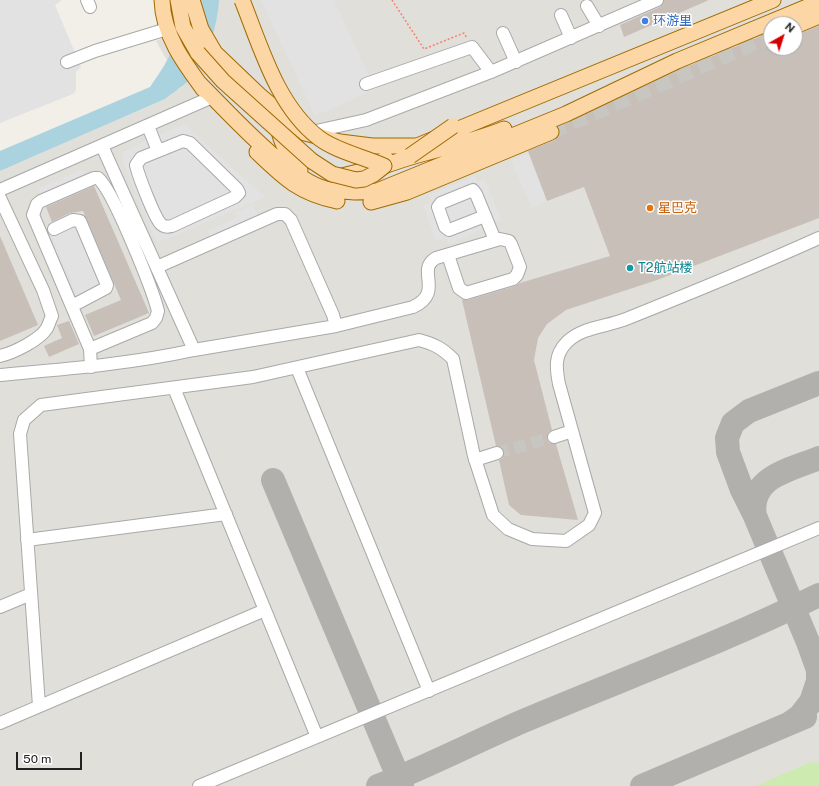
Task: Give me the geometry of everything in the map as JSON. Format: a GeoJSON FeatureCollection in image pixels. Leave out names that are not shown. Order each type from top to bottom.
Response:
{"type":"FeatureCollection","features":[{"type":"Feature","properties":{"kind":"main road"},"geometry":{"type":"LineString","coordinates":[[162,0],[167,29],[177,51],[210,98],[254,150],[282,176],[300,189],[316,197],[343,202],[376,201],[407,192],[551,132]]}},
{"type":"Feature","properties":{"kind":"main road"},"geometry":{"type":"LineString","coordinates":[[178,0],[183,27],[198,53],[223,81],[312,161],[332,174],[356,180],[364,179],[374,174],[384,166],[413,151],[453,126],[576,71],[750,0]]}},
{"type":"Feature","properties":{"kind":"main road"},"geometry":{"type":"LineString","coordinates":[[192,0],[201,28],[216,53],[247,83],[305,133],[340,142],[413,151],[455,146],[494,133],[811,0]]}},
{"type":"Feature","properties":{"kind":"main road"},"geometry":{"type":"LineString","coordinates":[[242,0],[276,83],[299,120],[320,139],[384,166]]}},
{"type":"Feature","properties":{"kind":"main road"},"geometry":{"type":"LineString","coordinates":[[311,183],[358,172],[413,151],[773,0]]}},
{"type":"Feature","properties":{"kind":"main road"},"geometry":{"type":"LineString","coordinates":[[199,83],[250,133],[291,170],[311,183],[325,189],[349,193],[378,191],[566,114],[677,61],[819,2]]}},
{"type":"Feature","properties":{"kind":"main road"},"geometry":{"type":"LineString","coordinates":[[803,23],[819,16]]}},
{"type":"Feature","properties":{"kind":"main road"},"geometry":{"type":"LineString","coordinates":[[276,109],[280,136],[292,160],[311,183]]}},
{"type":"Feature","properties":{"kind":"street"},"geometry":{"type":"LineString","coordinates":[[305,133],[366,120],[516,62],[657,0]]}},
{"type":"Feature","properties":{"kind":"street"},"geometry":{"type":"LineString","coordinates":[[587,6],[599,26]]}},
{"type":"Feature","properties":{"kind":"street"},"geometry":{"type":"LineString","coordinates":[[561,15],[571,38]]}},
{"type":"Feature","properties":{"kind":"street"},"geometry":{"type":"LineString","coordinates":[[67,62],[95,51],[167,29]]}},
{"type":"Feature","properties":{"kind":"street"},"geometry":{"type":"LineString","coordinates":[[503,33],[516,62]]}},
{"type":"Feature","properties":{"kind":"street"},"geometry":{"type":"LineString","coordinates":[[366,84],[472,47],[491,72]]}},
{"type":"Feature","properties":{"kind":"street"},"geometry":{"type":"LineString","coordinates":[[0,190],[210,98]]}},
{"type":"Feature","properties":{"kind":"street"},"geometry":{"type":"LineString","coordinates":[[148,126],[158,151]]}},
{"type":"Feature","properties":{"kind":"street"},"geometry":{"type":"LineString","coordinates":[[183,141],[190,143],[237,189],[238,195],[172,226],[161,224],[152,208],[136,165],[141,158],[158,151],[183,141]]}},
{"type":"Feature","properties":{"kind":"street"},"geometry":{"type":"LineString","coordinates":[[102,146],[194,350]]}},
{"type":"Feature","properties":{"kind":"street"},"geometry":{"type":"LineString","coordinates":[[90,348],[152,324],[158,311],[108,190],[98,178],[41,201],[37,204],[33,215],[90,348],[91,367]]}},
{"type":"Feature","properties":{"kind":"street"},"geometry":{"type":"LineString","coordinates":[[0,198],[44,290],[52,316],[46,329],[41,334],[25,346],[0,356]]}},
{"type":"Feature","properties":{"kind":"street"},"geometry":{"type":"LineString","coordinates":[[157,267],[277,214],[285,214],[291,220],[333,315],[336,326]]}},
{"type":"Feature","properties":{"kind":"street"},"geometry":{"type":"LineString","coordinates":[[485,216],[495,240]]}},
{"type":"Feature","properties":{"kind":"street"},"geometry":{"type":"LineString","coordinates":[[54,229],[73,220],[80,221],[107,285],[106,288],[72,306]]}},
{"type":"Feature","properties":{"kind":"street"},"geometry":{"type":"LineString","coordinates":[[39,706],[20,434],[24,420],[41,405],[253,377],[419,340],[442,348],[453,359],[475,460],[493,515],[508,529],[532,538],[566,541],[589,525],[595,513],[572,431],[556,364],[559,353],[567,342],[579,333],[622,321],[744,272],[819,238]]}},
{"type":"Feature","properties":{"kind":"street"},"geometry":{"type":"LineString","coordinates":[[0,376],[91,367],[165,356],[336,326],[420,304],[429,292],[428,264],[436,258],[495,240],[504,239],[511,244],[520,267],[513,279],[466,294],[459,288],[448,255]]}},
{"type":"Feature","properties":{"kind":"street"},"geometry":{"type":"LineString","coordinates":[[297,368],[429,690]]}},
{"type":"Feature","properties":{"kind":"street"},"geometry":{"type":"LineString","coordinates":[[174,388],[317,737]]}},
{"type":"Feature","properties":{"kind":"street"},"geometry":{"type":"LineString","coordinates":[[554,437],[572,431]]}},
{"type":"Feature","properties":{"kind":"street"},"geometry":{"type":"LineString","coordinates":[[475,460],[497,453]]}},
{"type":"Feature","properties":{"kind":"street"},"geometry":{"type":"LineString","coordinates":[[27,540],[226,514]]}},
{"type":"Feature","properties":{"kind":"street"},"geometry":{"type":"LineString","coordinates":[[199,786],[819,528]]}},
{"type":"Feature","properties":{"kind":"street"},"geometry":{"type":"LineString","coordinates":[[0,608],[31,594]]}},
{"type":"Feature","properties":{"kind":"street"},"geometry":{"type":"LineString","coordinates":[[0,723],[265,610]]}},
{"type":"Feature","properties":{"kind":"path"},"geometry":{"type":"LineString","coordinates":[[392,0],[424,50],[464,33],[472,47]]}},
{"type":"Feature","properties":{"kind":"shaded area"},"geometry":{"type":"Polygon","coordinates":[[[0,0],[62,0],[55,5],[81,67],[76,72],[76,90],[73,94],[0,123],[0,0]]]}},
{"type":"Feature","properties":{"kind":"shaded area"},"geometry":{"type":"Polygon","coordinates":[[[172,0],[819,0],[819,786],[0,786],[0,171],[165,99],[182,87],[156,41],[177,33],[172,0]]]}},
{"type":"Feature","properties":{"kind":"shaded area"},"geometry":{"type":"Polygon","coordinates":[[[261,0],[334,0],[375,89],[315,116],[261,0]]]}},
{"type":"Feature","properties":{"kind":"shaded area"},"geometry":{"type":"Polygon","coordinates":[[[184,124],[265,197],[157,243],[123,163],[123,153],[130,148],[184,124]]]}},
{"type":"Feature","properties":{"kind":"shaded area"},"geometry":{"type":"Polygon","coordinates":[[[528,153],[547,201],[532,208],[511,161],[528,153]]]}},
{"type":"Feature","properties":{"kind":"shaded area"},"geometry":{"type":"Polygon","coordinates":[[[83,169],[87,179],[43,199],[38,189],[83,169]]]}},
{"type":"Feature","properties":{"kind":"shaded area"},"geometry":{"type":"Polygon","coordinates":[[[475,176],[477,182],[485,179],[501,220],[449,244],[445,238],[436,241],[423,205],[432,202],[428,195],[475,176]]]}},
{"type":"Feature","properties":{"kind":"shaded area"},"geometry":{"type":"Polygon","coordinates":[[[253,205],[260,218],[211,239],[208,231],[236,218],[234,213],[253,205]]]}},
{"type":"Feature","properties":{"kind":"shaded area"},"geometry":{"type":"Polygon","coordinates":[[[83,210],[117,290],[82,308],[48,228],[83,210]]]}},
{"type":"Feature","properties":{"kind":"green space"},"geometry":{"type":"Polygon","coordinates":[[[811,762],[819,763],[819,786],[756,786],[811,762]]]}},
{"type":"Feature","properties":{"kind":"water"},"geometry":{"type":"Polygon","coordinates":[[[199,0],[219,0],[217,17],[207,53],[196,73],[184,85],[165,99],[0,171],[0,151],[150,87],[164,66],[199,0]]]}},
{"type":"Feature","properties":{"kind":"building","name":"环游里"},"geometry":{"type":"Polygon","coordinates":[[[664,0],[709,0],[624,37],[620,25],[660,7],[664,0]]]}},
{"type":"Feature","properties":{"kind":"building","name":"T2航站楼"},"geometry":{"type":"Polygon","coordinates":[[[819,26],[819,218],[657,280],[566,310],[547,324],[538,338],[534,360],[552,430],[548,432],[547,439],[549,443],[556,444],[578,520],[521,515],[509,505],[499,460],[503,458],[504,451],[502,447],[496,446],[462,300],[468,300],[610,256],[584,187],[547,201],[528,151],[555,140],[560,134],[559,128],[562,125],[681,69],[763,35],[763,56],[803,56],[803,32],[819,26]]]}},
{"type":"Feature","properties":{"kind":"building"},"geometry":{"type":"Polygon","coordinates":[[[94,186],[149,313],[94,336],[85,315],[121,300],[83,211],[70,213],[52,222],[46,207],[94,186]]]}},
{"type":"Feature","properties":{"kind":"building"},"geometry":{"type":"Polygon","coordinates":[[[0,236],[38,325],[0,341],[0,236]]]}},
{"type":"Feature","properties":{"kind":"building"},"geometry":{"type":"Polygon","coordinates":[[[69,321],[79,344],[49,357],[44,346],[62,338],[57,325],[69,321]]]}},
{"type":"Feature","properties":{"kind":"taxiway"},"geometry":{"type":"LineString","coordinates":[[790,723],[800,716],[811,702],[818,681],[818,670],[808,642],[755,516],[742,490],[728,452],[727,438],[733,423],[749,411],[819,383]]}},
{"type":"Feature","properties":{"kind":"taxiway"},"geometry":{"type":"LineString","coordinates":[[755,516],[755,503],[758,492],[765,484],[784,471],[819,458]]}},
{"type":"Feature","properties":{"kind":"taxiway"},"geometry":{"type":"LineString","coordinates":[[273,480],[402,786]]}},
{"type":"Feature","properties":{"kind":"taxiway"},"geometry":{"type":"LineString","coordinates":[[378,786],[521,722],[671,661],[782,613],[819,595]]}},
{"type":"Feature","properties":{"kind":"taxiway"},"geometry":{"type":"LineString","coordinates":[[642,786],[805,717]]}},
{"type":"Feature","properties":{"kind":"tunnel"},"geometry":{"type":"LineString","coordinates":[[551,132],[763,39]]}},
{"type":"Feature","properties":{"kind":"tunnel"},"geometry":{"type":"LineString","coordinates":[[497,453],[554,437]]}},
{"type":"Feature","properties":{"kind":"place","name":"环游里"},"geometry":{"type":"Point","coordinates":[645,21]}},
{"type":"Feature","properties":{"kind":"place","name":"星巴克"},"geometry":{"type":"Point","coordinates":[650,208]}},
{"type":"Feature","properties":{"kind":"place","name":"T2航站楼"},"geometry":{"type":"Point","coordinates":[630,268]}}]}
